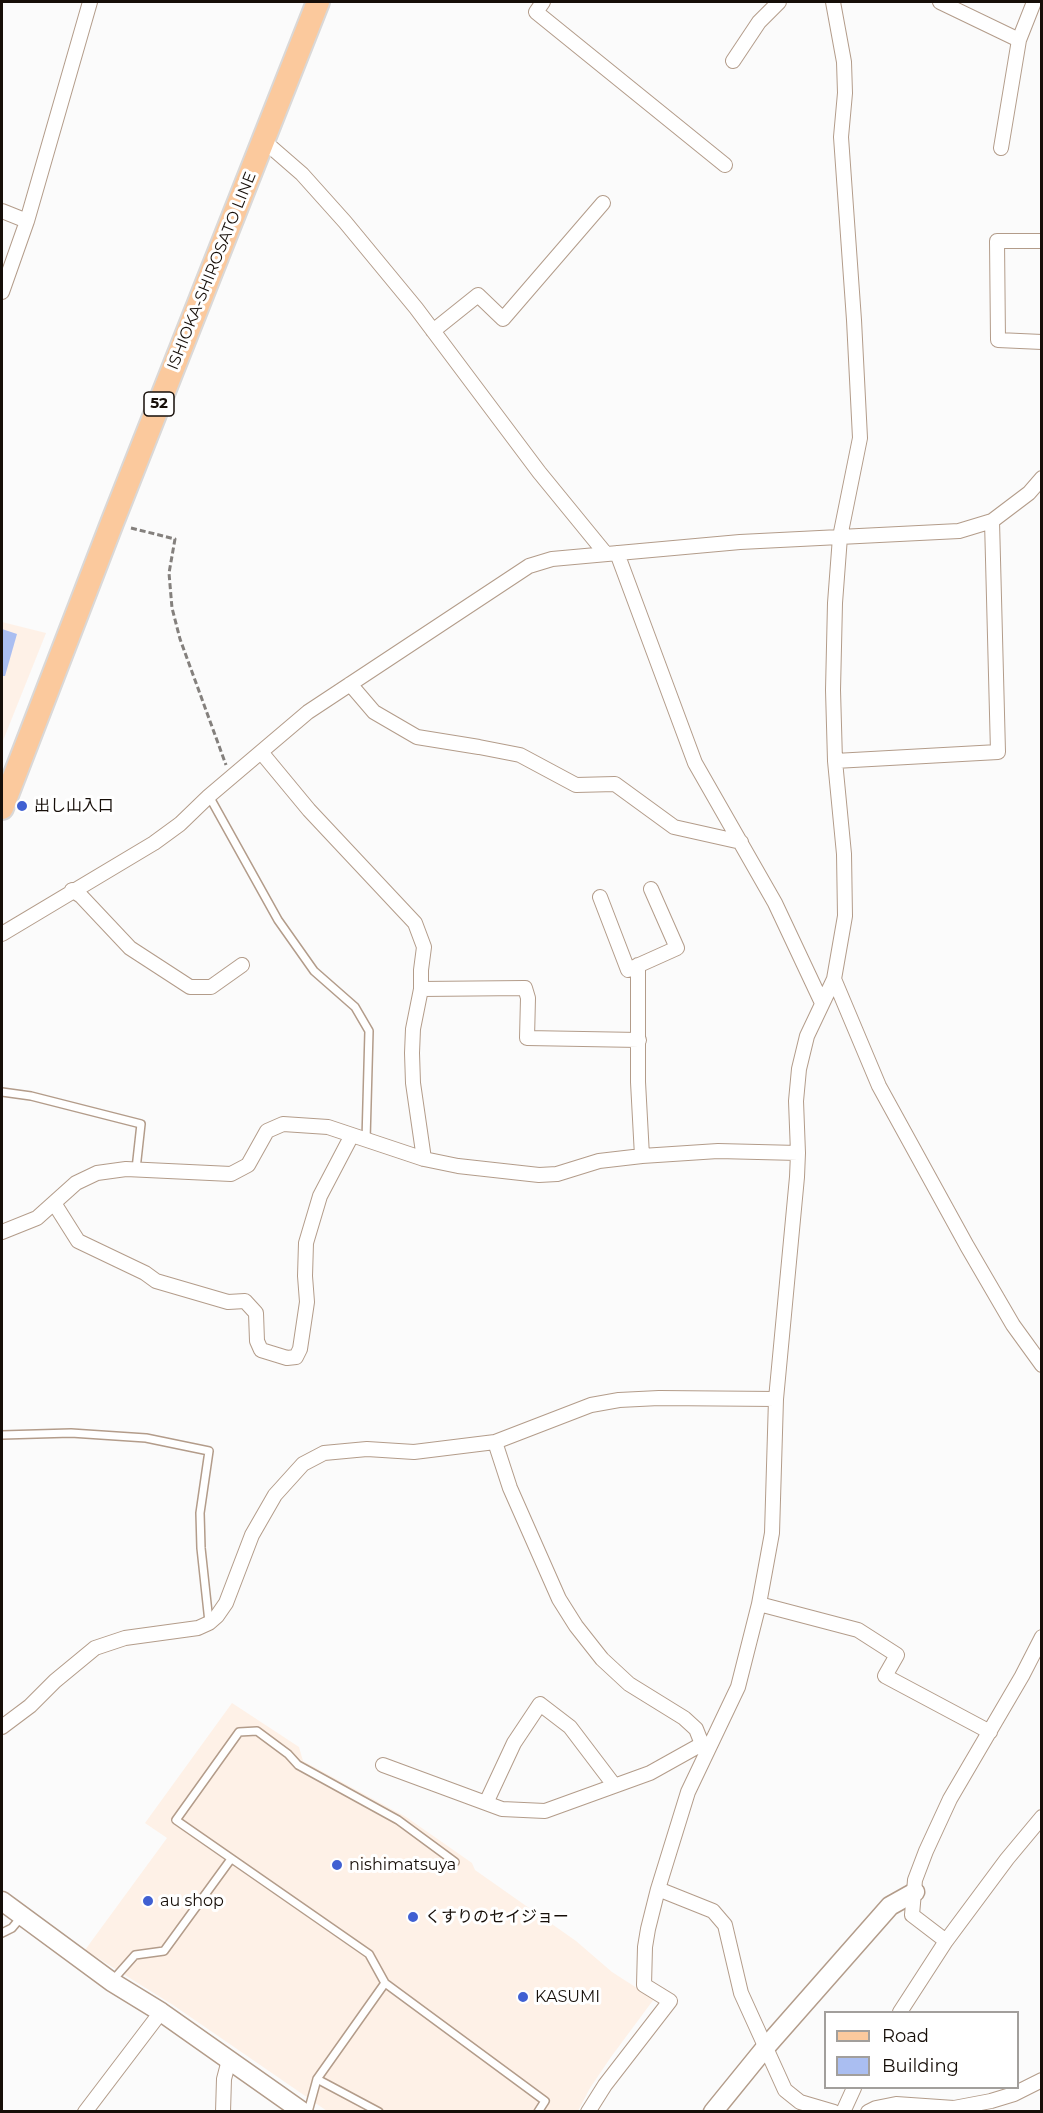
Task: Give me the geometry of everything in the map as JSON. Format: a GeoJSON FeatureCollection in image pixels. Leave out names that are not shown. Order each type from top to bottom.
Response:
{"type":"FeatureCollection","features":[{"type":"Feature","properties":{"kind":"main road","name":"ISHIOKA-SHIROSATO LINE"},"geometry":{"type":"LineString","coordinates":[[2,808],[318,2]]}},
{"type":"Feature","properties":{"kind":"street"},"geometry":{"type":"LineString","coordinates":[[2,292],[27,221],[90,2]]}},
{"type":"Feature","properties":{"kind":"street"},"geometry":{"type":"LineString","coordinates":[[543,2],[536,12],[725,165]]}},
{"type":"Feature","properties":{"kind":"street"},"geometry":{"type":"LineString","coordinates":[[733,62],[759,22],[779,2]]}},
{"type":"Feature","properties":{"kind":"street"},"geometry":{"type":"LineString","coordinates":[[383,1764],[502,1809],[545,1811],[651,1773],[713,1742],[738,1687],[759,1604],[772,1533],[776,1399],[798,1153],[796,1101],[799,1069],[807,1036],[834,979],[845,916],[844,854],[835,761],[833,690],[840,537],[860,438],[841,137],[845,93],[844,62],[833,2]]}},
{"type":"Feature","properties":{"kind":"street"},"geometry":{"type":"LineString","coordinates":[[940,2],[1019,40]]}},
{"type":"Feature","properties":{"kind":"street"},"geometry":{"type":"LineString","coordinates":[[1001,148],[1019,40],[1034,2]]}},
{"type":"Feature","properties":{"kind":"street"},"geometry":{"type":"LineString","coordinates":[[264,141],[302,174],[345,222],[433,331],[539,472],[612,554],[694,763],[775,903],[822,1003]]}},
{"type":"Feature","properties":{"kind":"street"},"geometry":{"type":"LineString","coordinates":[[433,331],[478,295],[503,319],[603,203]]}},
{"type":"Feature","properties":{"kind":"street"},"geometry":{"type":"LineString","coordinates":[[2,211],[27,221]]}},
{"type":"Feature","properties":{"kind":"street"},"geometry":{"type":"LineString","coordinates":[[1041,241],[997,241],[998,340],[1041,342]]}},
{"type":"Feature","properties":{"kind":"street"},"geometry":{"type":"LineString","coordinates":[[2,934],[154,843],[180,824],[209,796],[308,712],[529,566],[552,559],[740,542],[959,531],[992,521],[1029,493],[1041,478]]}},
{"type":"Feature","properties":{"kind":"street"},"geometry":{"type":"LineString","coordinates":[[835,761],[998,752],[992,521]]}},
{"type":"Feature","properties":{"kind":"street"},"geometry":{"type":"LineString","coordinates":[[350,684],[374,712],[417,737],[520,755],[576,785],[615,784],[674,827],[741,842]]}},
{"type":"Feature","properties":{"kind":"street"},"geometry":{"type":"LineString","coordinates":[[261,752],[309,810],[415,923],[424,947],[421,970],[422,989],[413,1029],[413,1083],[424,1159]]}},
{"type":"Feature","properties":{"kind":"street"},"geometry":{"type":"LineString","coordinates":[[600,897],[628,970],[677,948],[651,889]]}},
{"type":"Feature","properties":{"kind":"street"},"geometry":{"type":"LineString","coordinates":[[72,891],[81,896],[130,948],[190,987],[211,987],[242,965]]}},
{"type":"Feature","properties":{"kind":"street"},"geometry":{"type":"LineString","coordinates":[[638,965],[638,1082],[642,1156]]}},
{"type":"Feature","properties":{"kind":"street"},"geometry":{"type":"LineString","coordinates":[[834,979],[879,1086],[967,1246],[1013,1325],[1041,1365]]}},
{"type":"Feature","properties":{"kind":"street"},"geometry":{"type":"LineString","coordinates":[[422,989],[525,988],[528,998],[527,1038],[639,1040]]}},
{"type":"Feature","properties":{"kind":"street"},"geometry":{"type":"LineString","coordinates":[[2,1232],[37,1218],[76,1183],[97,1173],[136,1169],[231,1174],[248,1165],[267,1131],[284,1124],[328,1127],[424,1159],[458,1166],[548,1175],[599,1161],[642,1156],[718,1151],[798,1153]]}},
{"type":"Feature","properties":{"kind":"street"},"geometry":{"type":"LineString","coordinates":[[54,1203],[78,1240],[145,1273],[156,1281],[228,1302],[245,1301],[255,1313],[257,1341],[261,1350],[287,1358],[296,1357],[300,1349],[307,1302],[306,1243],[320,1196],[352,1134]]}},
{"type":"Feature","properties":{"kind":"street"},"geometry":{"type":"LineString","coordinates":[[2,1727],[30,1706],[55,1681],[95,1648],[125,1638],[198,1628],[209,1623],[226,1603],[252,1535],[275,1495],[303,1464],[324,1453],[368,1449],[414,1452],[495,1442],[591,1405],[619,1400],[776,1399]]}},
{"type":"Feature","properties":{"kind":"street"},"geometry":{"type":"LineString","coordinates":[[495,1442],[510,1488],[554,1589],[576,1626],[602,1659],[629,1684],[684,1718],[696,1729],[705,1746],[658,1889],[645,1947],[644,1985],[670,2001],[605,2085],[588,2112]]}},
{"type":"Feature","properties":{"kind":"street"},"geometry":{"type":"LineString","coordinates":[[759,1604],[858,1630],[897,1655],[885,1676],[990,1732]]}},
{"type":"Feature","properties":{"kind":"street"},"geometry":{"type":"LineString","coordinates":[[946,1941],[912,1915],[915,1880],[950,1798],[1022,1676],[1041,1637]]}},
{"type":"Feature","properties":{"kind":"street"},"geometry":{"type":"LineString","coordinates":[[486,1803],[514,1743],[540,1704],[570,1727],[614,1785]]}},
{"type":"Feature","properties":{"kind":"street"},"geometry":{"type":"LineString","coordinates":[[901,2011],[946,1941],[1041,1817]]}},
{"type":"Feature","properties":{"kind":"street"},"geometry":{"type":"LineString","coordinates":[[658,1889],[713,1911],[726,1925],[741,1994],[785,2090],[800,2102],[834,2112]]}},
{"type":"Feature","properties":{"kind":"street"},"geometry":{"type":"LineString","coordinates":[[713,2112],[765,2048],[890,1906],[915,1892]]}},
{"type":"Feature","properties":{"kind":"street"},"geometry":{"type":"LineString","coordinates":[[2,1901],[112,1982],[161,2012],[303,2112]]}},
{"type":"Feature","properties":{"kind":"street"},"geometry":{"type":"LineString","coordinates":[[85,2112],[161,2012]]}},
{"type":"Feature","properties":{"kind":"street"},"geometry":{"type":"LineString","coordinates":[[223,2112],[224,2079],[229,2060]]}},
{"type":"Feature","properties":{"kind":"street"},"geometry":{"type":"LineString","coordinates":[[868,2112],[896,2104],[954,2108],[1014,2094],[1041,2080]]}},
{"type":"Feature","properties":{"kind":"street"},"geometry":{"type":"LineString","coordinates":[[843,2112],[854,2089]]}},
{"type":"Feature","properties":{"kind":"lane"},"geometry":{"type":"LineString","coordinates":[[209,796],[279,920],[296,945],[314,971],[355,1007],[369,1031],[366,1140]]}},
{"type":"Feature","properties":{"kind":"lane"},"geometry":{"type":"LineString","coordinates":[[2,1092],[31,1096],[141,1124],[136,1169]]}},
{"type":"Feature","properties":{"kind":"lane"},"geometry":{"type":"LineString","coordinates":[[2,1435],[71,1433],[146,1438],[209,1451],[200,1513],[201,1548],[209,1623]]}},
{"type":"Feature","properties":{"kind":"lane"},"geometry":{"type":"LineString","coordinates":[[455,1862],[398,1820],[298,1765],[288,1754],[257,1731],[239,1732],[176,1820],[369,1953],[385,1983],[545,2102],[538,2112]]}},
{"type":"Feature","properties":{"kind":"lane"},"geometry":{"type":"LineString","coordinates":[[112,1982],[135,1955],[164,1951],[231,1858]]}},
{"type":"Feature","properties":{"kind":"lane"},"geometry":{"type":"LineString","coordinates":[[2,1934],[12,1928],[22,1916]]}},
{"type":"Feature","properties":{"kind":"lane"},"geometry":{"type":"LineString","coordinates":[[308,2112],[317,2079],[385,1983]]}},
{"type":"Feature","properties":{"kind":"lane"},"geometry":{"type":"LineString","coordinates":[[317,2079],[379,2112]]}},
{"type":"Feature","properties":{"kind":"path"},"geometry":{"type":"LineString","coordinates":[[112,523],[175,539],[169,573],[172,608],[180,639],[231,779]]}},
{"type":"Feature","properties":{"kind":"shaded area"},"geometry":{"type":"Polygon","coordinates":[[[2,622],[46,633],[2,743],[2,622]]]}},
{"type":"Feature","properties":{"kind":"shaded area"},"geometry":{"type":"Polygon","coordinates":[[[232,1703],[299,1747],[303,1761],[406,1817],[472,1863],[475,1870],[576,1941],[612,1972],[654,1999],[611,2057],[578,2111],[327,2111],[173,2005],[85,1950],[167,1838],[145,1823],[232,1703]]]}},
{"type":"Feature","properties":{"kind":"building"},"geometry":{"type":"Polygon","coordinates":[[[2,629],[17,634],[5,676],[2,676],[2,629]]]}},
{"type":"Feature","properties":{"kind":"place","name":"出し山入口"},"geometry":{"type":"Point","coordinates":[22,806]}},
{"type":"Feature","properties":{"kind":"place","name":"nishimatsuya"},"geometry":{"type":"Point","coordinates":[337,1865]}},
{"type":"Feature","properties":{"kind":"place","name":"au shop"},"geometry":{"type":"Point","coordinates":[148,1901]}},
{"type":"Feature","properties":{"kind":"place","name":"くすりのセイジョー"},"geometry":{"type":"Point","coordinates":[413,1917]}},
{"type":"Feature","properties":{"kind":"place","name":"KASUMI"},"geometry":{"type":"Point","coordinates":[523,1997]}}]}
